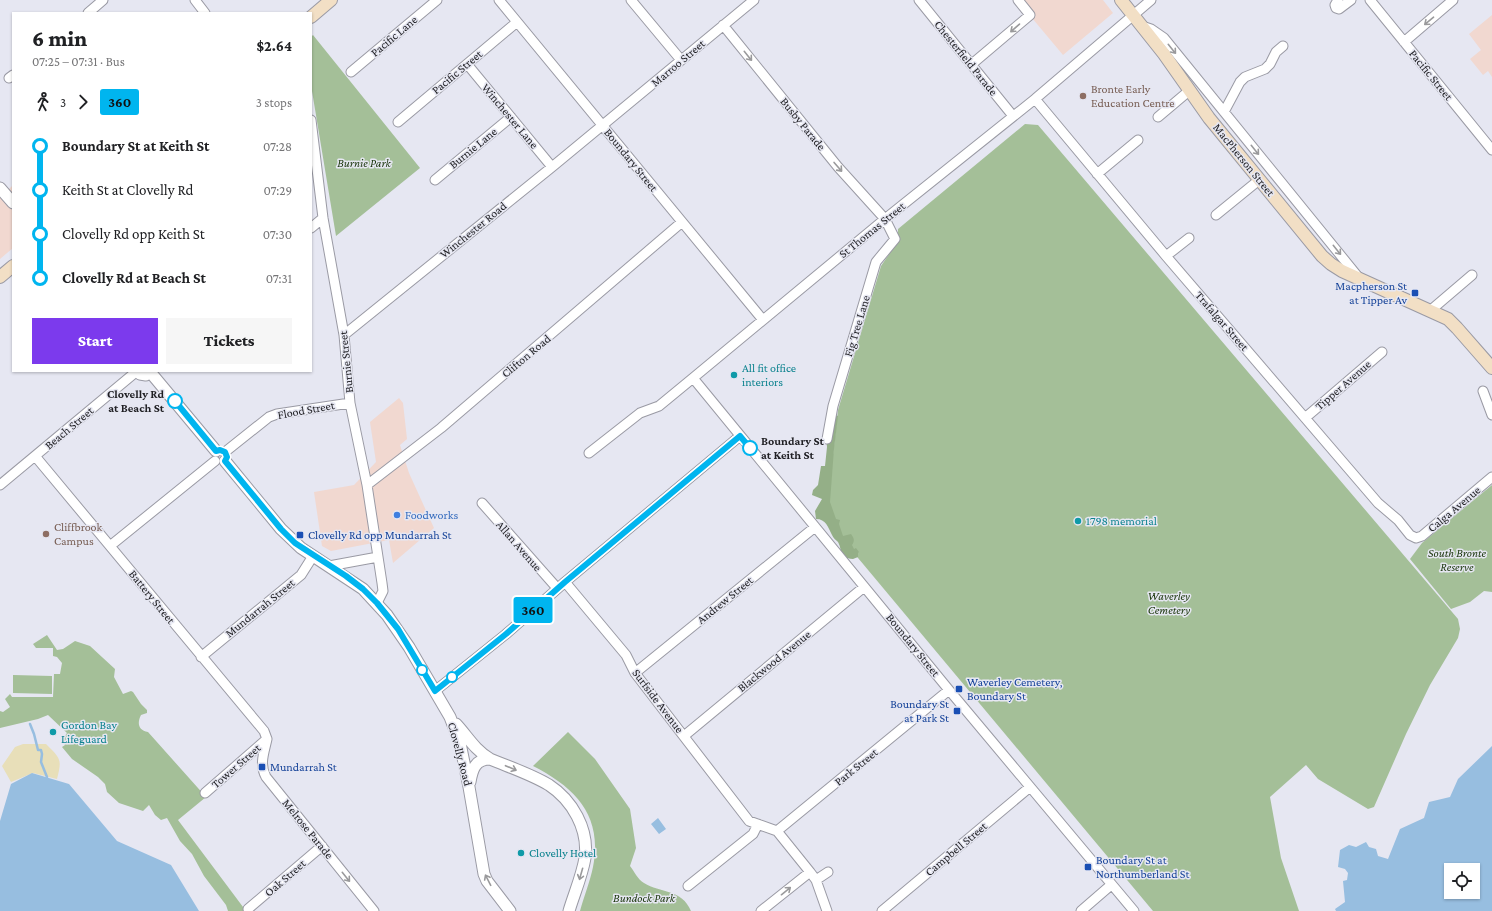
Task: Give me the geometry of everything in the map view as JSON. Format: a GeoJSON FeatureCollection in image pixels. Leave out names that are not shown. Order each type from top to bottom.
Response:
{"type":"FeatureCollection","features":[{"type":"Feature","properties":{"kind":"main road"},"geometry":{"type":"LineString","coordinates":[[312,16],[331,0]]}},
{"type":"Feature","properties":{"kind":"main road","name":"MacPherson Street"},"geometry":{"type":"LineString","coordinates":[[1120,0],[1164,54],[1210,118],[1322,256],[1342,271],[1442,316],[1452,323],[1492,368]]}},
{"type":"Feature","properties":{"kind":"main road"},"geometry":{"type":"LineString","coordinates":[[0,276],[12,267]]}},
{"type":"Feature","properties":{"kind":"street"},"geometry":{"type":"LineString","coordinates":[[89,12],[103,0]]}},
{"type":"Feature","properties":{"kind":"street"},"geometry":{"type":"LineString","coordinates":[[195,0],[204,12]]}},
{"type":"Feature","properties":{"kind":"street","name":"Pacific Lane"},"geometry":{"type":"LineString","coordinates":[[351,72],[437,0]]}},
{"type":"Feature","properties":{"kind":"street","name":"Boundary Street"},"geometry":{"type":"LineString","coordinates":[[499,0],[763,320]]}},
{"type":"Feature","properties":{"kind":"street"},"geometry":{"type":"LineString","coordinates":[[631,0],[681,60]]}},
{"type":"Feature","properties":{"kind":"street","name":"Marroo Street"},"geometry":{"type":"LineString","coordinates":[[603,125],[754,0]]}},
{"type":"Feature","properties":{"kind":"street","name":"Chesterfield Parade"},"geometry":{"type":"LineString","coordinates":[[919,0],[1013,116]]}},
{"type":"Feature","properties":{"kind":"street"},"geometry":{"type":"LineString","coordinates":[[972,64],[1030,15],[1018,0]]}},
{"type":"Feature","properties":{"kind":"street","name":"St Thomas Street"},"geometry":{"type":"LineString","coordinates":[[589,453],[640,413],[659,406],[885,219],[1035,99],[1151,0]]}},
{"type":"Feature","properties":{"kind":"street"},"geometry":{"type":"LineString","coordinates":[[1338,0],[1335,5],[1336,8],[1339,8],[1351,0]]}},
{"type":"Feature","properties":{"kind":"street","name":"Pacific Street"},"geometry":{"type":"LineString","coordinates":[[1370,0],[1492,150]]}},
{"type":"Feature","properties":{"kind":"street"},"geometry":{"type":"LineString","coordinates":[[1404,42],[1454,0]]}},
{"type":"Feature","properties":{"kind":"street","name":"Pacific Street"},"geometry":{"type":"LineString","coordinates":[[398,122],[517,22]]}},
{"type":"Feature","properties":{"kind":"street","name":"Busby Parade"},"geometry":{"type":"LineString","coordinates":[[723,25],[838,167],[885,219]]}},
{"type":"Feature","properties":{"kind":"street","name":"MacPherson Street"},"geometry":{"type":"LineString","coordinates":[[1142,26],[1151,28],[1164,38],[1360,279]]}},
{"type":"Feature","properties":{"kind":"street"},"geometry":{"type":"LineString","coordinates":[[1224,112],[1240,82],[1245,77],[1265,69],[1270,64],[1276,52],[1283,46]]}},
{"type":"Feature","properties":{"kind":"street","name":"Winchester Lane"},"geometry":{"type":"LineString","coordinates":[[467,64],[552,167]]}},
{"type":"Feature","properties":{"kind":"street"},"geometry":{"type":"LineString","coordinates":[[1158,117],[1190,90]]}},
{"type":"Feature","properties":{"kind":"street","name":"Trafalgar Street"},"geometry":{"type":"LineString","coordinates":[[1035,99],[1166,256],[1378,503],[1398,520],[1410,535],[1416,538]]}},
{"type":"Feature","properties":{"kind":"street","name":"Burnie Lane"},"geometry":{"type":"LineString","coordinates":[[435,180],[511,117]]}},
{"type":"Feature","properties":{"kind":"street","name":"Winchester Road"},"geometry":{"type":"LineString","coordinates":[[344,335],[603,125]]}},
{"type":"Feature","properties":{"kind":"street","name":"Burnie Street"},"geometry":{"type":"LineString","coordinates":[[312,128],[323,218],[344,335],[350,403],[367,485],[383,591],[377,603]]}},
{"type":"Feature","properties":{"kind":"street"},"geometry":{"type":"LineString","coordinates":[[1097,174],[1138,140]]}},
{"type":"Feature","properties":{"kind":"street"},"geometry":{"type":"LineString","coordinates":[[1216,215],[1259,180]]}},
{"type":"Feature","properties":{"kind":"street"},"geometry":{"type":"LineString","coordinates":[[0,188],[12,202]]}},
{"type":"Feature","properties":{"kind":"street"},"geometry":{"type":"LineString","coordinates":[[312,227],[323,218]]}},
{"type":"Feature","properties":{"kind":"street","name":"Fig Tree Lane"},"geometry":{"type":"LineString","coordinates":[[827,439],[833,406],[876,262],[894,239],[885,219]]}},
{"type":"Feature","properties":{"kind":"street","name":"Clifton Road"},"geometry":{"type":"LineString","coordinates":[[367,485],[441,428],[682,222]]}},
{"type":"Feature","properties":{"kind":"street"},"geometry":{"type":"LineString","coordinates":[[1166,256],[1189,238]]}},
{"type":"Feature","properties":{"kind":"street"},"geometry":{"type":"LineString","coordinates":[[1431,310],[1472,275]]}},
{"type":"Feature","properties":{"kind":"street","name":"Tipper Avenue"},"geometry":{"type":"LineString","coordinates":[[1305,418],[1382,352]]}},
{"type":"Feature","properties":{"kind":"street","name":"Beach Street"},"geometry":{"type":"LineString","coordinates":[[0,485],[136,372]]}},
{"type":"Feature","properties":{"kind":"street"},"geometry":{"type":"LineString","coordinates":[[138,372],[146,375],[152,372]]}},
{"type":"Feature","properties":{"kind":"street","name":"Clovelly Road"},"geometry":{"type":"LineString","coordinates":[[152,372],[281,529],[295,543],[363,589],[377,603],[398,629],[450,717],[460,743],[484,874],[487,881],[510,911]]}},
{"type":"Feature","properties":{"kind":"street","name":"Boundary Street"},"geometry":{"type":"LineString","coordinates":[[693,378],[864,587],[1134,911]]}},
{"type":"Feature","properties":{"kind":"street"},"geometry":{"type":"LineString","coordinates":[[1484,391],[1492,415]]}},
{"type":"Feature","properties":{"kind":"street","name":"Flood Street"},"geometry":{"type":"LineString","coordinates":[[110,546],[268,417],[277,414],[350,403]]}},
{"type":"Feature","properties":{"kind":"street"},"geometry":{"type":"LineString","coordinates":[[435,691],[506,634],[557,588],[740,436]]}},
{"type":"Feature","properties":{"kind":"street","name":"Battery Street"},"geometry":{"type":"LineString","coordinates":[[35,456],[264,731],[267,740]]}},
{"type":"Feature","properties":{"kind":"street","name":"Calga Avenue"},"geometry":{"type":"LineString","coordinates":[[1416,538],[1422,536],[1492,477]]}},
{"type":"Feature","properties":{"kind":"street","name":"Allan Avenue"},"geometry":{"type":"LineString","coordinates":[[482,503],[557,588]]}},
{"type":"Feature","properties":{"kind":"street","name":"Andrew Street"},"geometry":{"type":"LineString","coordinates":[[635,673],[815,527]]}},
{"type":"Feature","properties":{"kind":"street","name":"Mundarrah Street"},"geometry":{"type":"LineString","coordinates":[[201,656],[300,575],[313,556]]}},
{"type":"Feature","properties":{"kind":"street"},"geometry":{"type":"LineString","coordinates":[[329,566],[378,557]]}},
{"type":"Feature","properties":{"kind":"street","name":"Surfside Avenue"},"geometry":{"type":"LineString","coordinates":[[565,582],[626,655],[635,673],[749,821],[758,824]]}},
{"type":"Feature","properties":{"kind":"street","name":"Blackwood Avenue"},"geometry":{"type":"LineString","coordinates":[[684,736],[864,587]]}},
{"type":"Feature","properties":{"kind":"street","name":"Park Street"},"geometry":{"type":"LineString","coordinates":[[777,831],[950,690]]}},
{"type":"Feature","properties":{"kind":"street"},"geometry":{"type":"LineString","coordinates":[[450,717],[474,747],[490,759],[548,784],[562,795],[578,817],[586,841],[585,858],[569,911]]}},
{"type":"Feature","properties":{"kind":"street","name":"Tower Street"},"geometry":{"type":"LineString","coordinates":[[205,793],[267,740]]}},
{"type":"Feature","properties":{"kind":"street","name":"Melrose Parade"},"geometry":{"type":"LineString","coordinates":[[267,740],[262,764],[264,772],[374,911]]}},
{"type":"Feature","properties":{"kind":"street"},"geometry":{"type":"LineString","coordinates":[[469,787],[471,773],[475,766],[482,760],[490,759]]}},
{"type":"Feature","properties":{"kind":"street","name":"Campbell Street"},"geometry":{"type":"LineString","coordinates":[[882,911],[1030,787]]}},
{"type":"Feature","properties":{"kind":"street"},"geometry":{"type":"LineString","coordinates":[[688,886],[753,834],[758,824],[777,831],[810,872],[816,880],[827,911]]}},
{"type":"Feature","properties":{"kind":"street","name":"Oak Street"},"geometry":{"type":"LineString","coordinates":[[248,908],[322,846]]}},
{"type":"Feature","properties":{"kind":"street"},"geometry":{"type":"LineString","coordinates":[[761,911],[810,872]]}},
{"type":"Feature","properties":{"kind":"street"},"geometry":{"type":"LineString","coordinates":[[816,880],[828,872]]}},
{"type":"Feature","properties":{"kind":"street"},"geometry":{"type":"LineString","coordinates":[[1081,911],[1111,885]]}},
{"type":"Feature","properties":{"kind":"shaded area"},"geometry":{"type":"Polygon","coordinates":[[[1023,0],[1103,0],[1113,13],[1063,55],[1032,18],[1023,0]]]}},
{"type":"Feature","properties":{"kind":"shaded area"},"geometry":{"type":"Polygon","coordinates":[[[1492,15],[1492,77],[1488,71],[1483,75],[1470,59],[1481,50],[1469,34],[1492,15]]]}},
{"type":"Feature","properties":{"kind":"shaded area"},"geometry":{"type":"Polygon","coordinates":[[[12,186],[12,249],[0,259],[0,189],[8,190],[12,186]]]}},
{"type":"Feature","properties":{"kind":"shaded area"},"geometry":{"type":"Polygon","coordinates":[[[399,398],[403,403],[407,439],[400,445],[409,473],[434,528],[393,563],[389,540],[331,551],[322,546],[314,492],[354,485],[376,462],[370,422],[399,398]]]}},
{"type":"Feature","properties":{"kind":"green space","name":"Burnie Park"},"geometry":{"type":"Polygon","coordinates":[[[313,35],[420,168],[336,236],[312,91],[313,35]]]}},
{"type":"Feature","properties":{"kind":"green space","name":"Waverley Cemetery"},"geometry":{"type":"Polygon","coordinates":[[[1025,124],[1038,125],[1458,619],[1460,629],[1458,638],[1430,685],[1406,734],[1374,807],[1368,809],[1318,779],[1306,765],[1270,797],[1281,858],[1299,911],[1153,911],[838,534],[828,499],[838,410],[881,266],[898,241],[898,229],[1025,124]]]}},
{"type":"Feature","properties":{"kind":"green space"},"geometry":{"type":"Polygon","coordinates":[[[835,415],[838,416],[830,502],[836,519],[840,520],[839,524],[843,536],[851,534],[854,542],[852,545],[854,549],[856,548],[859,552],[858,557],[853,559],[843,556],[838,542],[833,537],[826,524],[822,520],[816,519],[815,511],[822,499],[812,495],[813,490],[818,485],[821,466],[825,466],[827,447],[826,435],[835,415]]]}},
{"type":"Feature","properties":{"kind":"green space","name":"South Bronte Reserve"},"geometry":{"type":"Polygon","coordinates":[[[1492,485],[1492,592],[1484,591],[1470,602],[1451,609],[1410,559],[1422,543],[1492,485]]]}},
{"type":"Feature","properties":{"kind":"green space"},"geometry":{"type":"Polygon","coordinates":[[[47,635],[57,650],[63,649],[75,641],[90,646],[115,669],[114,677],[123,694],[131,691],[133,692],[147,710],[147,713],[141,715],[139,723],[140,728],[148,732],[206,797],[178,820],[246,911],[228,911],[226,905],[204,876],[192,854],[180,841],[167,818],[161,820],[155,815],[149,805],[143,811],[119,803],[107,792],[105,784],[98,777],[72,759],[62,747],[65,745],[62,740],[67,733],[48,715],[38,719],[0,728],[0,711],[3,712],[10,707],[5,699],[10,694],[12,697],[53,697],[54,674],[60,674],[62,663],[57,657],[53,656],[53,648],[36,648],[33,644],[47,635]]]}},
{"type":"Feature","properties":{"kind":"green space"},"geometry":{"type":"Polygon","coordinates":[[[13,675],[52,676],[52,694],[13,693],[13,675]]]}},
{"type":"Feature","properties":{"kind":"green space","name":"Bundock Park"},"geometry":{"type":"Polygon","coordinates":[[[568,732],[595,759],[630,809],[636,848],[630,866],[636,875],[640,880],[650,886],[676,895],[687,904],[691,911],[580,911],[592,873],[595,849],[594,833],[590,818],[574,794],[562,784],[533,766],[568,732]]]}},
{"type":"Feature","properties":{"kind":"sand"},"geometry":{"type":"Polygon","coordinates":[[[23,744],[46,744],[51,749],[57,756],[60,763],[57,779],[33,773],[11,782],[2,766],[15,747],[23,744]]]}},
{"type":"Feature","properties":{"kind":"water"},"geometry":{"type":"Polygon","coordinates":[[[1492,746],[1492,911],[1336,911],[1335,909],[1345,902],[1343,881],[1347,880],[1348,873],[1345,869],[1338,867],[1340,850],[1349,845],[1356,847],[1366,842],[1369,847],[1376,849],[1378,856],[1388,859],[1400,829],[1424,818],[1429,802],[1450,797],[1458,779],[1492,746]]]}},
{"type":"Feature","properties":{"kind":"water"},"geometry":{"type":"Polygon","coordinates":[[[32,773],[69,784],[117,841],[171,865],[199,911],[0,911],[0,821],[11,784],[32,773]]]}},
{"type":"Feature","properties":{"kind":"water"},"geometry":{"type":"Polygon","coordinates":[[[658,818],[666,829],[659,834],[651,824],[658,818]]]}},
{"type":"Feature","properties":{"kind":"waterway"},"geometry":{"type":"LineString","coordinates":[[30,724],[38,750],[41,750],[41,762],[47,777]]}},
{"type":"Feature","properties":{"kind":"bus line","name":"360"},"geometry":{"type":"LineString","coordinates":[[175,401],[216,451],[222,450],[225,452],[227,457],[225,461],[281,529],[295,543],[346,576],[363,589],[377,603],[398,629],[435,691],[506,634],[565,582],[740,436],[750,448]]}},
{"type":"Feature","properties":{"kind":"place","name":"Bronte Early Education Centre"},"geometry":{"type":"Point","coordinates":[1083,96]}},
{"type":"Feature","properties":{"kind":"place","name":"Macpherson St at Tipper Av"},"geometry":{"type":"Point","coordinates":[1415,293]}},
{"type":"Feature","properties":{"kind":"place","name":"All fit office interiors"},"geometry":{"type":"Point","coordinates":[734,375]}},
{"type":"Feature","properties":{"kind":"place","name":"Clovelly Rd at Beach St"},"geometry":{"type":"Point","coordinates":[175,401]}},
{"type":"Feature","properties":{"kind":"place","name":"Boundary St at Keith St"},"geometry":{"type":"Point","coordinates":[750,448]}},
{"type":"Feature","properties":{"kind":"place","name":"Foodworks"},"geometry":{"type":"Point","coordinates":[397,515]}},
{"type":"Feature","properties":{"kind":"place","name":"1798 memorial"},"geometry":{"type":"Point","coordinates":[1078,521]}},
{"type":"Feature","properties":{"kind":"place","name":"Cliffbrook Campus"},"geometry":{"type":"Point","coordinates":[46,534]}},
{"type":"Feature","properties":{"kind":"place","name":"Clovelly Rd opp Mundarrah St"},"geometry":{"type":"Point","coordinates":[300,535]}},
{"type":"Feature","properties":{"kind":"place","name":"Waverley Cemetery, Boundary St"},"geometry":{"type":"Point","coordinates":[959,689]}},
{"type":"Feature","properties":{"kind":"place","name":"Boundary St at Park St"},"geometry":{"type":"Point","coordinates":[957,711]}},
{"type":"Feature","properties":{"kind":"place","name":"Gordon Bay Lifeguard"},"geometry":{"type":"Point","coordinates":[53,732]}},
{"type":"Feature","properties":{"kind":"place","name":"Mundarrah St"},"geometry":{"type":"Point","coordinates":[262,767]}},
{"type":"Feature","properties":{"kind":"place","name":"Clovelly Hotel"},"geometry":{"type":"Point","coordinates":[521,853]}},
{"type":"Feature","properties":{"kind":"place","name":"Boundary St at Northumberland St"},"geometry":{"type":"Point","coordinates":[1088,867]}}]}
